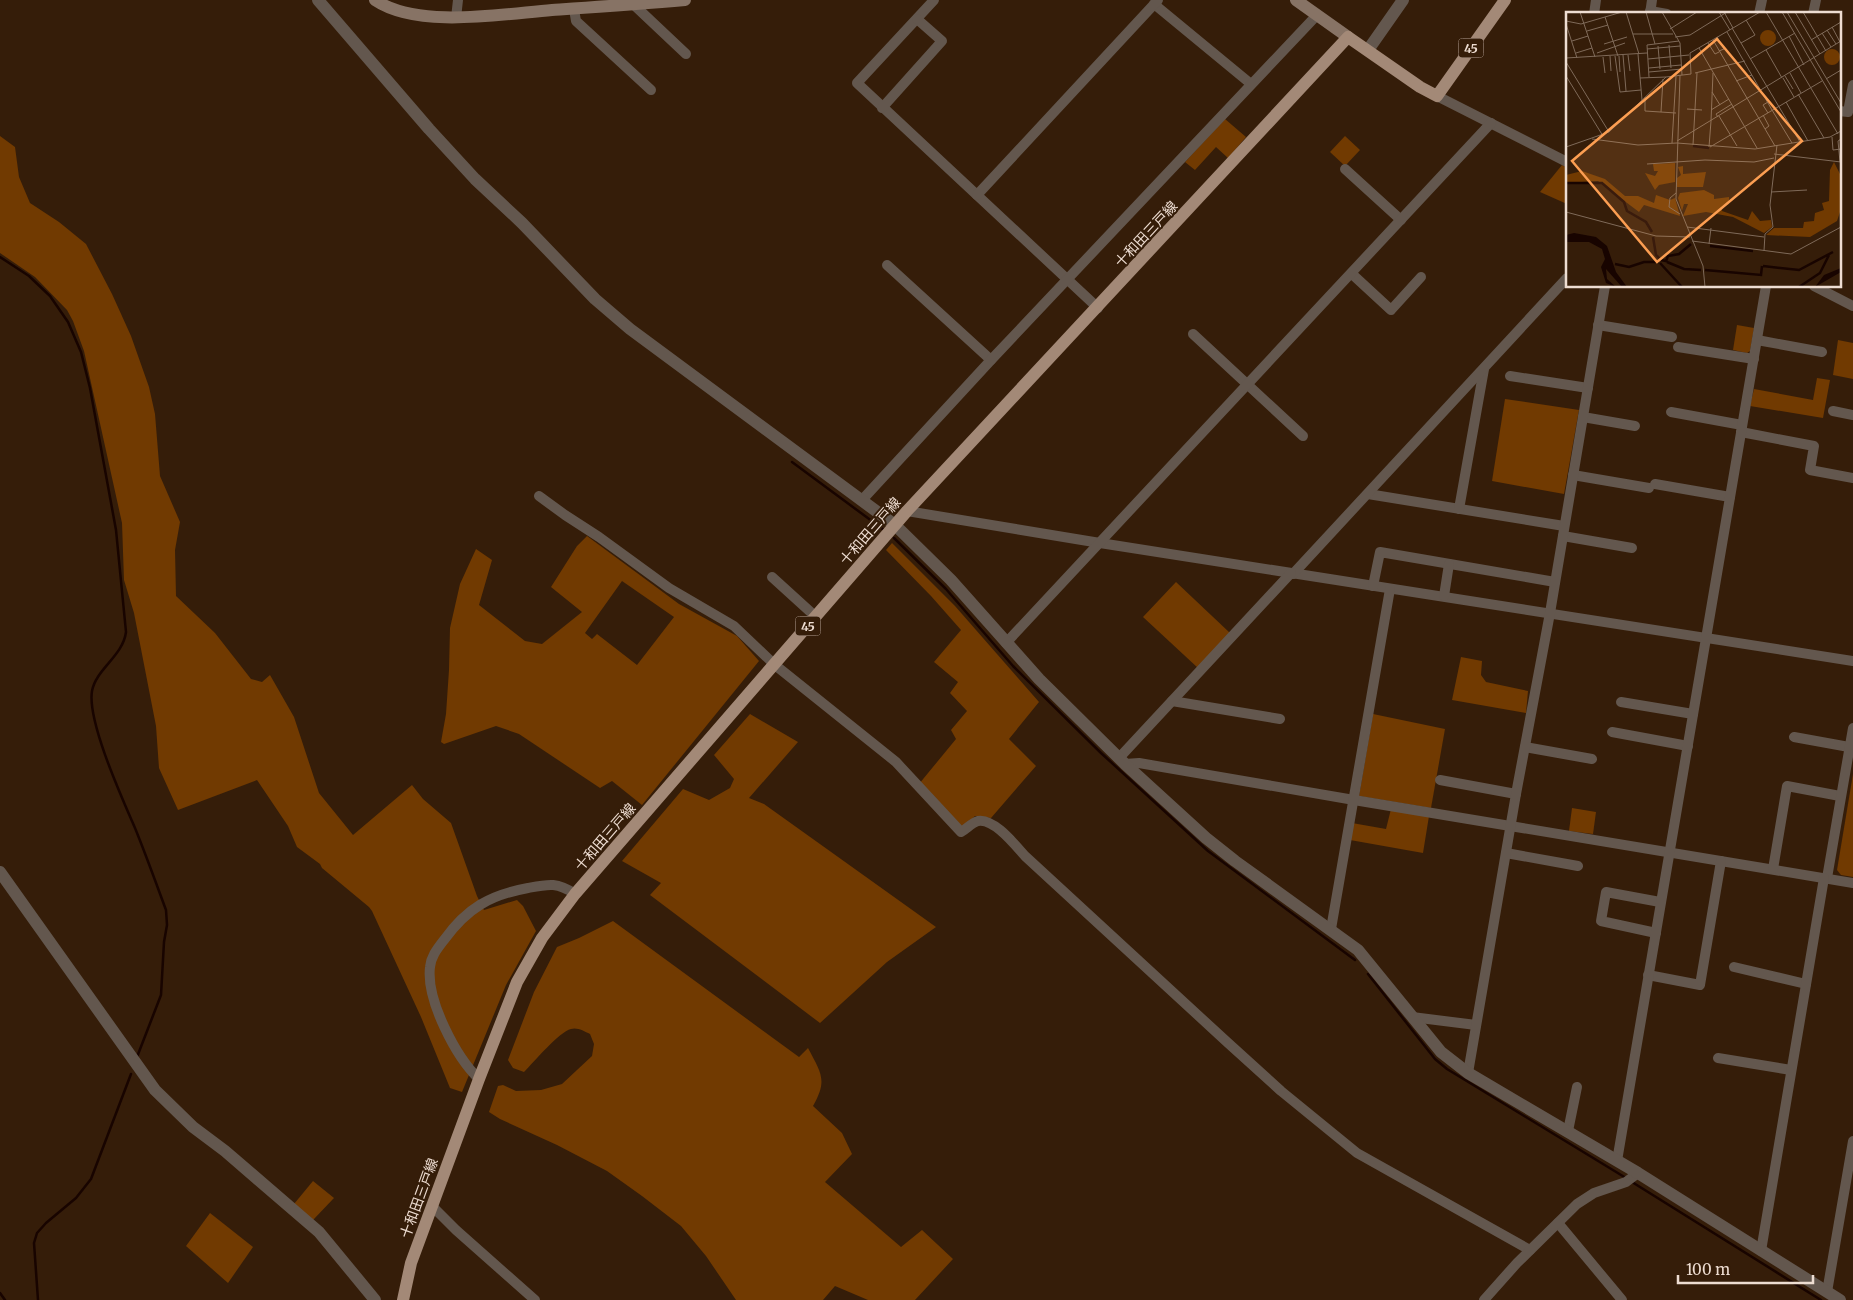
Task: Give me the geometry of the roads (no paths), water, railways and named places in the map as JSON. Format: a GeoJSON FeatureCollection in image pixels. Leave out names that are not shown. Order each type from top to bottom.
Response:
{"type":"FeatureCollection","features":[{"type":"Feature","properties":{"kind":"main road"},"geometry":{"type":"LineString","coordinates":[[375,0],[418,14],[456,18],[685,0]]}},
{"type":"Feature","properties":{"kind":"main road"},"geometry":{"type":"LineString","coordinates":[[1296,0],[1420,87],[1437,96]]}},
{"type":"Feature","properties":{"kind":"main road","name":"45"},"geometry":{"type":"LineString","coordinates":[[1437,96],[1505,0]]}},
{"type":"Feature","properties":{"kind":"main road","name":"十和田三戸線"},"geometry":{"type":"LineString","coordinates":[[403,1300],[411,1263],[479,1079],[517,982],[542,938],[575,894],[907,511],[1098,308],[1348,37]]}},
{"type":"Feature","properties":{"kind":"street"},"geometry":{"type":"LineString","coordinates":[[318,0],[429,129],[475,179],[522,223],[594,299],[630,329],[896,525],[951,580],[1006,643],[1076,717],[1213,844],[1358,950],[1441,1052],[1468,1073],[1617,1161],[1631,1178],[1761,1251],[1834,1297],[1853,1141]]}},
{"type":"Feature","properties":{"kind":"street"},"geometry":{"type":"LineString","coordinates":[[456,18],[458,0]]}},
{"type":"Feature","properties":{"kind":"street"},"geometry":{"type":"LineString","coordinates":[[934,0],[857,83],[1098,308]]}},
{"type":"Feature","properties":{"kind":"street"},"geometry":{"type":"LineString","coordinates":[[1650,12],[1652,0]]}},
{"type":"Feature","properties":{"kind":"street"},"geometry":{"type":"LineString","coordinates":[[1368,50],[1400,1]]}},
{"type":"Feature","properties":{"kind":"street"},"geometry":{"type":"LineString","coordinates":[[977,195],[1156,2],[1251,84]]}},
{"type":"Feature","properties":{"kind":"street"},"geometry":{"type":"LineString","coordinates":[[633,4],[686,54]]}},
{"type":"Feature","properties":{"kind":"street"},"geometry":{"type":"LineString","coordinates":[[574,9],[576,21],[651,90]]}},
{"type":"Feature","properties":{"kind":"street"},"geometry":{"type":"LineString","coordinates":[[862,500],[991,360],[1317,15]]}},
{"type":"Feature","properties":{"kind":"street"},"geometry":{"type":"LineString","coordinates":[[882,108],[942,41],[917,19]]}},
{"type":"Feature","properties":{"kind":"street"},"geometry":{"type":"LineString","coordinates":[[1840,111],[1848,112],[1853,85]]}},
{"type":"Feature","properties":{"kind":"street"},"geometry":{"type":"LineString","coordinates":[[1437,96],[1566,161]]}},
{"type":"Feature","properties":{"kind":"street"},"geometry":{"type":"LineString","coordinates":[[1006,643],[1491,123]]}},
{"type":"Feature","properties":{"kind":"street"},"geometry":{"type":"LineString","coordinates":[[1345,169],[1401,220]]}},
{"type":"Feature","properties":{"kind":"street"},"geometry":{"type":"LineString","coordinates":[[887,265],[991,360]]}},
{"type":"Feature","properties":{"kind":"street"},"geometry":{"type":"LineString","coordinates":[[1352,274],[1391,310],[1421,277]]}},
{"type":"Feature","properties":{"kind":"street"},"geometry":{"type":"LineString","coordinates":[[1122,761],[1172,701],[1368,494],[1566,279]]}},
{"type":"Feature","properties":{"kind":"street"},"geometry":{"type":"LineString","coordinates":[[1468,1073],[1516,794],[1550,613],[1605,288]]}},
{"type":"Feature","properties":{"kind":"street"},"geometry":{"type":"LineString","coordinates":[[1617,1161],[1766,288]]}},
{"type":"Feature","properties":{"kind":"street"},"geometry":{"type":"LineString","coordinates":[[1818,288],[1853,306]]}},
{"type":"Feature","properties":{"kind":"street"},"geometry":{"type":"LineString","coordinates":[[1598,325],[1672,337]]}},
{"type":"Feature","properties":{"kind":"street"},"geometry":{"type":"LineString","coordinates":[[1193,334],[1303,436]]}},
{"type":"Feature","properties":{"kind":"street"},"geometry":{"type":"LineString","coordinates":[[1757,340],[1822,352]]}},
{"type":"Feature","properties":{"kind":"street"},"geometry":{"type":"LineString","coordinates":[[1678,347],[1754,359]]}},
{"type":"Feature","properties":{"kind":"street"},"geometry":{"type":"LineString","coordinates":[[1459,509],[1484,368]]}},
{"type":"Feature","properties":{"kind":"street"},"geometry":{"type":"LineString","coordinates":[[1510,376],[1588,388]]}},
{"type":"Feature","properties":{"kind":"street"},"geometry":{"type":"LineString","coordinates":[[1833,411],[1853,415]]}},
{"type":"Feature","properties":{"kind":"street"},"geometry":{"type":"LineString","coordinates":[[1671,412],[1814,446],[1810,470],[1853,478]]}},
{"type":"Feature","properties":{"kind":"street"},"geometry":{"type":"LineString","coordinates":[[1583,417],[1635,426]]}},
{"type":"Feature","properties":{"kind":"street"},"geometry":{"type":"LineString","coordinates":[[1573,475],[1730,497]]}},
{"type":"Feature","properties":{"kind":"street"},"geometry":{"type":"LineString","coordinates":[[1368,494],[1459,509],[1564,531],[1632,548]]}},
{"type":"Feature","properties":{"kind":"street"},"geometry":{"type":"LineString","coordinates":[[539,496],[669,588],[734,626],[775,664],[896,762],[961,832],[972,823],[980,821],[991,824],[1001,831],[1025,856],[1226,1042],[1281,1091],[1357,1153],[1530,1250]]}},
{"type":"Feature","properties":{"kind":"street"},"geometry":{"type":"LineString","coordinates":[[907,511],[1853,661]]}},
{"type":"Feature","properties":{"kind":"street"},"geometry":{"type":"LineString","coordinates":[[1373,586],[1380,552],[1555,582]]}},
{"type":"Feature","properties":{"kind":"street"},"geometry":{"type":"LineString","coordinates":[[1444,596],[1449,564]]}},
{"type":"Feature","properties":{"kind":"street"},"geometry":{"type":"LineString","coordinates":[[772,577],[816,617]]}},
{"type":"Feature","properties":{"kind":"street"},"geometry":{"type":"LineString","coordinates":[[1331,929],[1390,589]]}},
{"type":"Feature","properties":{"kind":"street"},"geometry":{"type":"LineString","coordinates":[[1172,701],[1280,719]]}},
{"type":"Feature","properties":{"kind":"street"},"geometry":{"type":"LineString","coordinates":[[1621,702],[1693,714]]}},
{"type":"Feature","properties":{"kind":"street"},"geometry":{"type":"LineString","coordinates":[[1761,1251],[1806,984],[1853,728]]}},
{"type":"Feature","properties":{"kind":"street"},"geometry":{"type":"LineString","coordinates":[[1612,732],[1688,746]]}},
{"type":"Feature","properties":{"kind":"street"},"geometry":{"type":"LineString","coordinates":[[1794,737],[1849,746]]}},
{"type":"Feature","properties":{"kind":"street"},"geometry":{"type":"LineString","coordinates":[[1525,747],[1592,758]]}},
{"type":"Feature","properties":{"kind":"street"},"geometry":{"type":"LineString","coordinates":[[1122,761],[1853,883]]}},
{"type":"Feature","properties":{"kind":"street"},"geometry":{"type":"LineString","coordinates":[[1440,780],[1516,794]]}},
{"type":"Feature","properties":{"kind":"street"},"geometry":{"type":"LineString","coordinates":[[1773,869],[1787,786],[1840,796]]}},
{"type":"Feature","properties":{"kind":"street"},"geometry":{"type":"LineString","coordinates":[[1506,853],[1578,866]]}},
{"type":"Feature","properties":{"kind":"street"},"geometry":{"type":"LineString","coordinates":[[1648,975],[1700,985],[1721,861]]}},
{"type":"Feature","properties":{"kind":"street"},"geometry":{"type":"LineString","coordinates":[[0,872],[155,1090],[193,1127],[225,1151],[319,1232],[375,1300]]}},
{"type":"Feature","properties":{"kind":"street"},"geometry":{"type":"LineString","coordinates":[[479,1079],[469,1069],[443,1025],[435,1002],[430,976],[430,966],[434,954],[453,927],[483,902],[504,892],[548,884],[563,886],[575,894]]}},
{"type":"Feature","properties":{"kind":"street"},"geometry":{"type":"LineString","coordinates":[[1656,933],[1601,921],[1606,892],[1660,902]]}},
{"type":"Feature","properties":{"kind":"street"},"geometry":{"type":"LineString","coordinates":[[1734,968],[1806,984]]}},
{"type":"Feature","properties":{"kind":"street"},"geometry":{"type":"LineString","coordinates":[[1412,1017],[1476,1025]]}},
{"type":"Feature","properties":{"kind":"street"},"geometry":{"type":"LineString","coordinates":[[1718,1058],[1791,1070]]}},
{"type":"Feature","properties":{"kind":"street"},"geometry":{"type":"LineString","coordinates":[[1568,1131],[1577,1087]]}},
{"type":"Feature","properties":{"kind":"street"},"geometry":{"type":"LineString","coordinates":[[1484,1300],[1530,1250],[1577,1204],[1594,1193],[1631,1178]]}},
{"type":"Feature","properties":{"kind":"street"},"geometry":{"type":"LineString","coordinates":[[432,1206],[456,1230],[535,1300]]}},
{"type":"Feature","properties":{"kind":"street"},"geometry":{"type":"LineString","coordinates":[[1558,1223],[1622,1300]]}},
{"type":"Feature","properties":{"kind":"waterway"},"geometry":{"type":"LineString","coordinates":[[0,257],[29,276],[50,296],[68,322],[81,352],[90,388],[116,530],[126,632],[120,648],[94,683],[92,704],[100,740],[166,910],[167,925],[164,942],[161,995],[137,1057]]}},
{"type":"Feature","properties":{"kind":"waterway"},"geometry":{"type":"LineString","coordinates":[[792,462],[884,530]]}},
{"type":"Feature","properties":{"kind":"waterway"},"geometry":{"type":"LineString","coordinates":[[894,538],[946,589],[1013,666],[1101,753],[1208,851],[1355,960]]}},
{"type":"Feature","properties":{"kind":"waterway"},"geometry":{"type":"LineString","coordinates":[[1368,974],[1435,1059],[1447,1069],[1626,1178]]}},
{"type":"Feature","properties":{"kind":"waterway"},"geometry":{"type":"LineString","coordinates":[[38,1300],[34,1243],[37,1233],[76,1198],[91,1179],[131,1074]]}},
{"type":"Feature","properties":{"kind":"waterway"},"geometry":{"type":"LineString","coordinates":[[1632,1182],[1821,1300]]}},
{"type":"Feature","properties":{"kind":"waterway"},"geometry":{"type":"LineString","coordinates":[[0,1293],[5,1300]]}}]}
